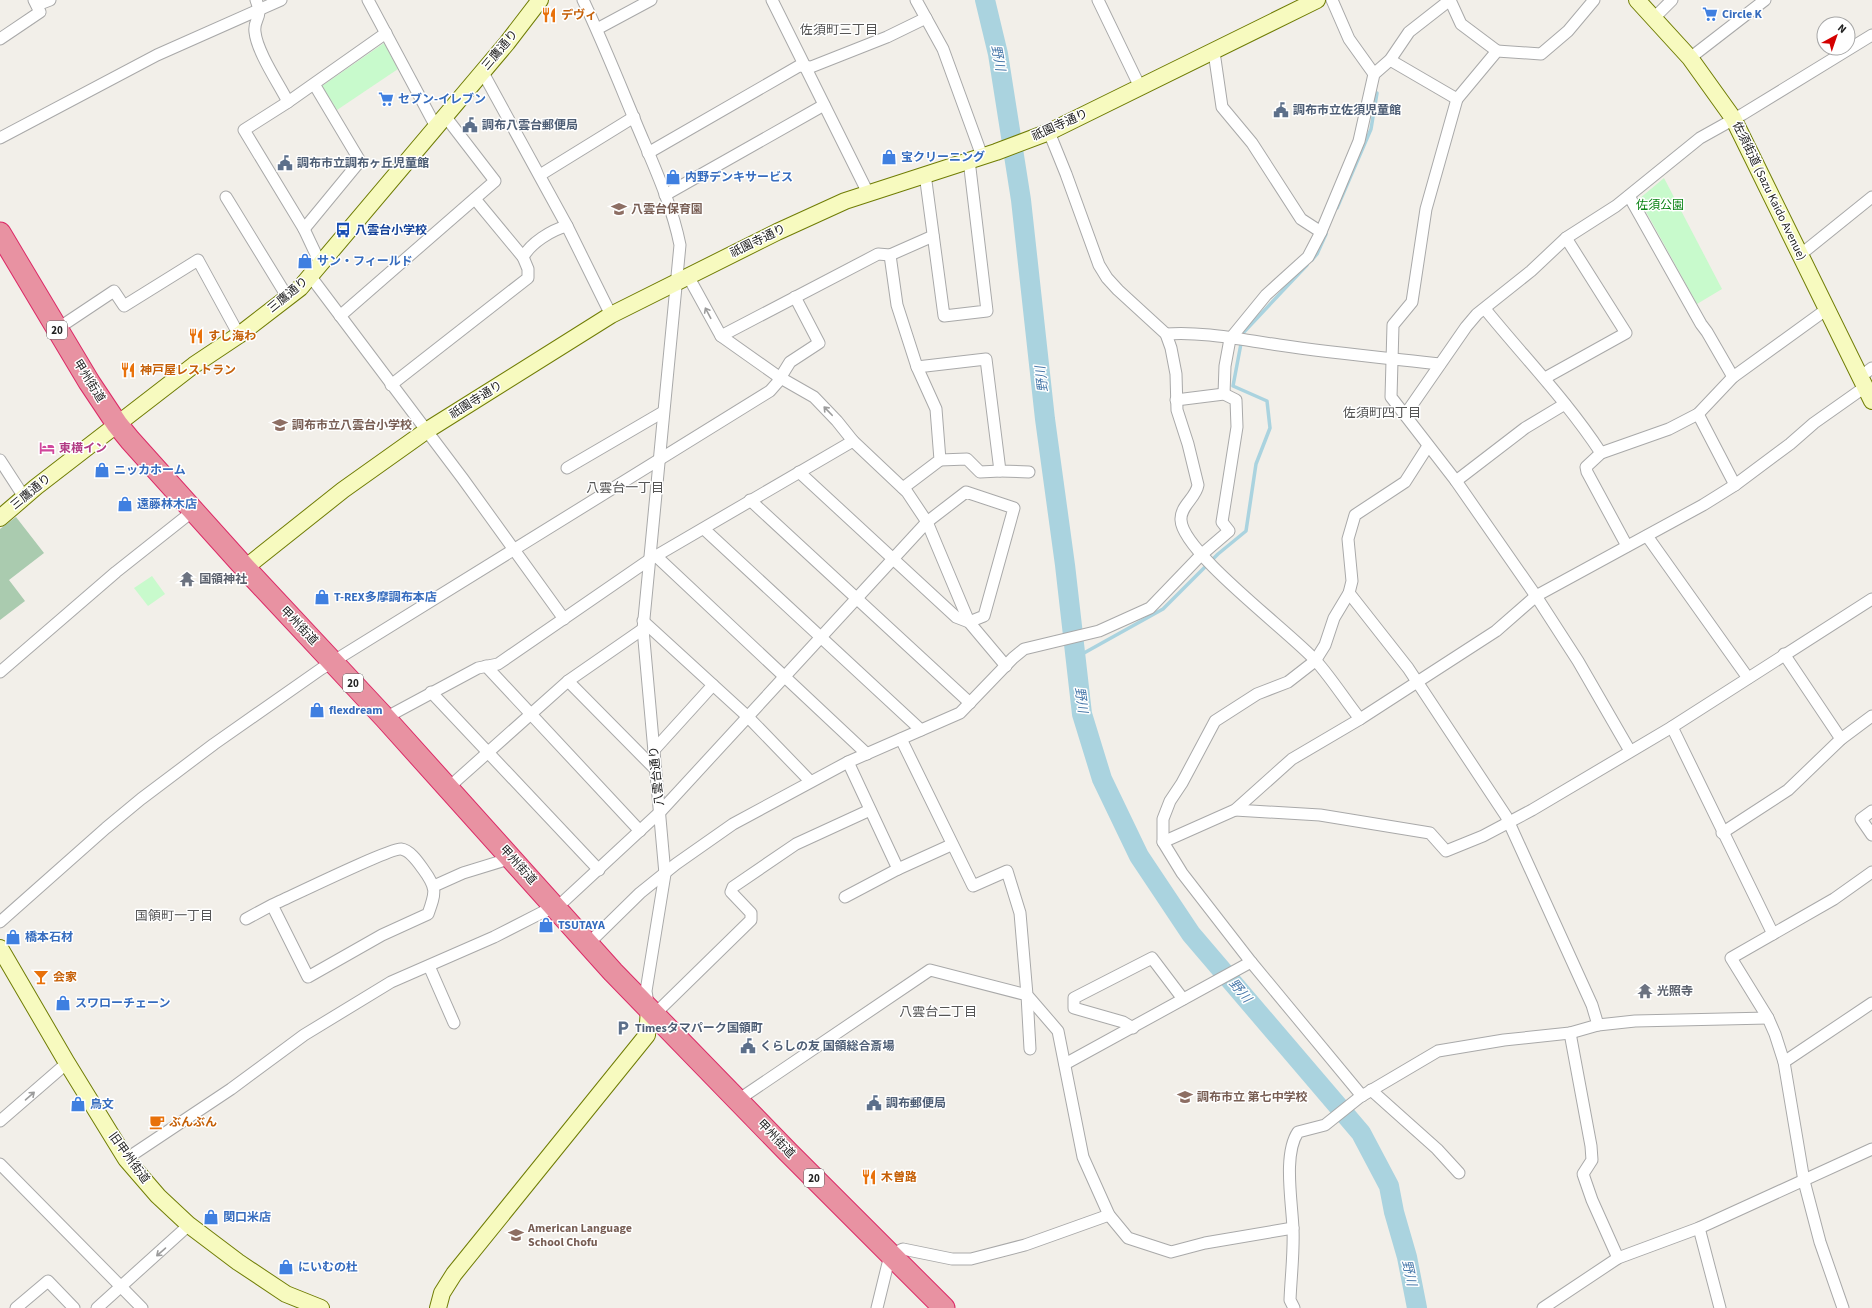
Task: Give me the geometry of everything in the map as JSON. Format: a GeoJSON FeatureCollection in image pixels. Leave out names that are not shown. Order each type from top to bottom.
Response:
{"type":"FeatureCollection","features":[{"type":"Feature","properties":{"kind":"highway","name":"甲州街道"},"geometry":{"type":"LineString","coordinates":[[0,233],[56,329],[117,424],[193,511],[334,662],[588,944],[647,1000],[676,1037],[944,1308]]}},
{"type":"Feature","properties":{"kind":"street"},"geometry":{"type":"LineString","coordinates":[[0,39],[40,12],[35,3],[50,0]]}},
{"type":"Feature","properties":{"kind":"street"},"geometry":{"type":"LineString","coordinates":[[0,138],[157,55],[224,24],[258,5],[281,0]]}},
{"type":"Feature","properties":{"kind":"street"},"geometry":{"type":"LineString","coordinates":[[340,316],[495,180],[440,121],[386,33],[368,0]]}},
{"type":"Feature","properties":{"kind":"street","name":"三鷹通り"},"geometry":{"type":"LineString","coordinates":[[0,518],[24,497],[117,424],[194,365],[288,298],[311,277],[540,0]]}},
{"type":"Feature","properties":{"kind":"street","name":"八雲台通り"},"geometry":{"type":"LineString","coordinates":[[583,0],[597,29],[648,152],[676,224],[680,245],[682,279],[663,412],[658,460],[652,558],[643,625],[665,874],[647,1000]]}},
{"type":"Feature","properties":{"kind":"street"},"geometry":{"type":"LineString","coordinates":[[597,29],[651,0]]}},
{"type":"Feature","properties":{"kind":"street"},"geometry":{"type":"LineString","coordinates":[[772,0],[868,192]]}},
{"type":"Feature","properties":{"kind":"street"},"geometry":{"type":"LineString","coordinates":[[916,0],[943,49],[982,156],[987,311],[944,316],[925,174]]}},
{"type":"Feature","properties":{"kind":"street"},"geometry":{"type":"LineString","coordinates":[[1098,0],[1140,87]]}},
{"type":"Feature","properties":{"kind":"street","name":"祇園寺通り"},"geometry":{"type":"LineString","coordinates":[[245,568],[343,490],[426,431],[611,315],[800,221],[868,192],[982,156],[1042,135],[1214,52],[1295,5],[1318,0]]}},
{"type":"Feature","properties":{"kind":"street"},"geometry":{"type":"LineString","coordinates":[[1332,0],[1349,39],[1374,74]]}},
{"type":"Feature","properties":{"kind":"street"},"geometry":{"type":"LineString","coordinates":[[1224,394],[1225,366],[1230,339],[1266,295],[1308,257],[1321,232],[1359,141],[1374,74],[1390,60],[1409,32],[1450,0],[1461,24],[1497,51],[1542,54],[1568,31],[1594,0]]}},
{"type":"Feature","properties":{"kind":"street","name":"佐須街道 (Sazu Kaido Avenue)"},"geometry":{"type":"LineString","coordinates":[[1637,0],[1690,58],[1733,118],[1827,309],[1867,383]]}},
{"type":"Feature","properties":{"kind":"street"},"geometry":{"type":"LineString","coordinates":[[1654,18],[1672,0]]}},
{"type":"Feature","properties":{"kind":"street"},"geometry":{"type":"LineString","coordinates":[[1690,58],[1765,0]]}},
{"type":"Feature","properties":{"kind":"street"},"geometry":{"type":"LineString","coordinates":[[258,5],[254,32],[262,53],[288,102]]}},
{"type":"Feature","properties":{"kind":"street"},"geometry":{"type":"LineString","coordinates":[[648,152],[799,66],[810,67],[887,37],[926,18]]}},
{"type":"Feature","properties":{"kind":"street"},"geometry":{"type":"LineString","coordinates":[[321,264],[304,229],[244,130],[288,102],[386,33]]}},
{"type":"Feature","properties":{"kind":"street"},"geometry":{"type":"LineString","coordinates":[[1405,415],[1466,326],[1484,309],[1531,271],[1566,238],[1629,196],[1700,138],[1733,118],[1743,114],[1872,35]]}},
{"type":"Feature","properties":{"kind":"street"},"geometry":{"type":"LineString","coordinates":[[1497,51],[1457,100],[1426,209],[1412,302],[1393,325],[1391,397],[1456,481],[1536,596],[1578,660],[1630,751]]}},
{"type":"Feature","properties":{"kind":"street"},"geometry":{"type":"LineString","coordinates":[[1214,52],[1222,107],[1252,143],[1301,218],[1321,232]]}},
{"type":"Feature","properties":{"kind":"street"},"geometry":{"type":"LineString","coordinates":[[1390,60],[1457,100]]}},
{"type":"Feature","properties":{"kind":"street"},"geometry":{"type":"LineString","coordinates":[[482,71],[567,226],[611,315]]}},
{"type":"Feature","properties":{"kind":"street"},"geometry":{"type":"LineString","coordinates":[[304,229],[360,161],[314,84]]}},
{"type":"Feature","properties":{"kind":"street"},"geometry":{"type":"LineString","coordinates":[[665,196],[824,105]]}},
{"type":"Feature","properties":{"kind":"street"},"geometry":{"type":"LineString","coordinates":[[540,175],[634,118]]}},
{"type":"Feature","properties":{"kind":"street"},"geometry":{"type":"LineString","coordinates":[[1042,135],[1069,182],[1099,265],[1107,278],[1166,334],[1171,348],[1176,374],[1177,410],[1188,444],[1198,485],[1197,492],[1185,506],[1181,520],[1185,531],[1201,555],[1315,660],[1360,719]]}},
{"type":"Feature","properties":{"kind":"street"},"geometry":{"type":"LineString","coordinates":[[1629,196],[1701,324],[1733,377]]}},
{"type":"Feature","properties":{"kind":"street"},"geometry":{"type":"LineString","coordinates":[[226,197],[288,298]]}},
{"type":"Feature","properties":{"kind":"street"},"geometry":{"type":"LineString","coordinates":[[1800,255],[1872,197]]}},
{"type":"Feature","properties":{"kind":"street"},"geometry":{"type":"LineString","coordinates":[[391,385],[528,278],[528,269],[523,257],[475,198]]}},
{"type":"Feature","properties":{"kind":"street"},"geometry":{"type":"LineString","coordinates":[[523,257],[527,250],[557,228],[567,226]]}},
{"type":"Feature","properties":{"kind":"street"},"geometry":{"type":"LineString","coordinates":[[721,336],[878,254],[890,255],[933,236]]}},
{"type":"Feature","properties":{"kind":"street"},"geometry":{"type":"LineString","coordinates":[[1545,378],[1626,333],[1566,238]]}},
{"type":"Feature","properties":{"kind":"street"},"geometry":{"type":"LineString","coordinates":[[890,255],[897,305],[917,367],[936,409],[940,460]]}},
{"type":"Feature","properties":{"kind":"street"},"geometry":{"type":"LineString","coordinates":[[56,329],[114,291],[124,306],[198,260],[239,334]]}},
{"type":"Feature","properties":{"kind":"street"},"geometry":{"type":"LineString","coordinates":[[311,277],[515,550],[564,619]]}},
{"type":"Feature","properties":{"kind":"street"},"geometry":{"type":"LineString","coordinates":[[682,279],[721,336],[779,377],[814,397],[837,421],[853,441],[903,488],[927,522],[969,622],[1006,666]]}},
{"type":"Feature","properties":{"kind":"street"},"geometry":{"type":"LineString","coordinates":[[0,922],[141,799],[220,739],[320,669],[334,662],[770,391],[777,383],[779,377],[790,362],[819,343],[795,297]]}},
{"type":"Feature","properties":{"kind":"street"},"geometry":{"type":"LineString","coordinates":[[1484,309],[1545,378],[1582,425],[1601,453]]}},
{"type":"Feature","properties":{"kind":"street"},"geometry":{"type":"LineString","coordinates":[[1627,546],[1587,472],[1586,467],[1601,453],[1670,429],[1698,414],[1733,377],[1827,309]]}},
{"type":"Feature","properties":{"kind":"street"},"geometry":{"type":"LineString","coordinates":[[1166,334],[1177,333],[1440,364]]}},
{"type":"Feature","properties":{"kind":"street"},"geometry":{"type":"LineString","coordinates":[[917,367],[986,359],[1000,471]]}},
{"type":"Feature","properties":{"kind":"street"},"geometry":{"type":"LineString","coordinates":[[1163,842],[1234,810],[1292,760],[1360,719],[1496,631],[1536,596],[1703,505],[1735,485],[1867,383]]}},
{"type":"Feature","properties":{"kind":"street"},"geometry":{"type":"LineString","coordinates":[[588,944],[640,893],[676,864],[733,824],[810,781],[848,762],[960,713],[1024,649],[1095,632],[1150,608],[1201,555],[1229,531],[1222,522],[1237,427],[1236,400],[1224,394],[1176,400]]}},
{"type":"Feature","properties":{"kind":"street"},"geometry":{"type":"LineString","coordinates":[[1456,481],[1526,428],[1565,404]]}},
{"type":"Feature","properties":{"kind":"street"},"geometry":{"type":"LineString","coordinates":[[567,468],[663,412]]}},
{"type":"Feature","properties":{"kind":"street"},"geometry":{"type":"LineString","coordinates":[[1698,414],[1735,485]]}},
{"type":"Feature","properties":{"kind":"street"},"geometry":{"type":"LineString","coordinates":[[384,718],[478,668],[502,662],[652,558],[853,441]]}},
{"type":"Feature","properties":{"kind":"street"},"geometry":{"type":"LineString","coordinates":[[1361,1097],[1250,962],[1199,896],[1163,842],[1163,819],[1170,801],[1182,783],[1215,721],[1257,694],[1288,682],[1315,660],[1325,645],[1334,618],[1349,593],[1352,581],[1348,539],[1355,515],[1405,482],[1428,446]]}},
{"type":"Feature","properties":{"kind":"street"},"geometry":{"type":"LineString","coordinates":[[903,488],[940,460],[966,459],[980,472],[1029,472]]}},
{"type":"Feature","properties":{"kind":"street"},"geometry":{"type":"LineString","coordinates":[[0,460],[24,497]]}},
{"type":"Feature","properties":{"kind":"street"},"geometry":{"type":"LineString","coordinates":[[126,1159],[231,1089],[304,1034],[391,982],[494,937],[543,912],[555,908],[599,870],[660,812],[820,637],[857,598],[893,558],[927,522],[966,492],[1014,508],[984,616],[969,622],[956,617],[893,558],[799,472]]}},
{"type":"Feature","properties":{"kind":"street"},"geometry":{"type":"LineString","coordinates":[[750,500],[970,703]]}},
{"type":"Feature","properties":{"kind":"street"},"geometry":{"type":"LineString","coordinates":[[0,672],[116,572],[193,511]]}},
{"type":"Feature","properties":{"kind":"street"},"geometry":{"type":"LineString","coordinates":[[704,528],[921,730]]}},
{"type":"Feature","properties":{"kind":"street"},"geometry":{"type":"LineString","coordinates":[[1647,536],[1748,678]]}},
{"type":"Feature","properties":{"kind":"street"},"geometry":{"type":"LineString","coordinates":[[652,558],[785,676],[867,754]]}},
{"type":"Feature","properties":{"kind":"street"},"geometry":{"type":"LineString","coordinates":[[1349,593],[1399,655],[1506,816],[1592,1005],[1598,1025]]}},
{"type":"Feature","properties":{"kind":"street"},"geometry":{"type":"LineString","coordinates":[[1234,810],[1320,815],[1430,833],[1446,852],[1508,823],[1672,727],[1872,599]]}},
{"type":"Feature","properties":{"kind":"street"},"geometry":{"type":"LineString","coordinates":[[448,788],[568,681],[643,625],[748,717],[810,781]]}},
{"type":"Feature","properties":{"kind":"street"},"geometry":{"type":"LineString","coordinates":[[1784,654],[1841,739]]}},
{"type":"Feature","properties":{"kind":"street"},"geometry":{"type":"LineString","coordinates":[[486,666],[640,831]]}},
{"type":"Feature","properties":{"kind":"street"},"geometry":{"type":"LineString","coordinates":[[568,681],[655,769]]}},
{"type":"Feature","properties":{"kind":"street"},"geometry":{"type":"LineString","coordinates":[[654,750],[713,685]]}},
{"type":"Feature","properties":{"kind":"street"},"geometry":{"type":"LineString","coordinates":[[431,692],[599,870]]}},
{"type":"Feature","properties":{"kind":"street"},"geometry":{"type":"LineString","coordinates":[[1722,833],[1788,790],[1841,739],[1872,716]]}},
{"type":"Feature","properties":{"kind":"street"},"geometry":{"type":"LineString","coordinates":[[1672,727],[1722,833],[1773,934]]}},
{"type":"Feature","properties":{"kind":"street"},"geometry":{"type":"LineString","coordinates":[[900,739],[973,886],[1007,871],[1020,913],[1030,1049]]}},
{"type":"Feature","properties":{"kind":"street"},"geometry":{"type":"LineString","coordinates":[[848,762],[898,869]]}},
{"type":"Feature","properties":{"kind":"street"},"geometry":{"type":"LineString","coordinates":[[438,1308],[442,1294],[454,1274],[648,1035],[647,1000],[751,920],[751,913],[731,892],[733,888],[796,844],[870,810]]}},
{"type":"Feature","properties":{"kind":"street"},"geometry":{"type":"LineString","coordinates":[[1872,811],[1861,819],[1872,835]]}},
{"type":"Feature","properties":{"kind":"street"},"geometry":{"type":"LineString","coordinates":[[845,897],[898,869],[951,844]]}},
{"type":"Feature","properties":{"kind":"street"},"geometry":{"type":"LineString","coordinates":[[246,919],[272,905],[372,859],[400,849],[408,851],[434,886],[435,896],[428,914],[382,935],[308,977],[272,905]]}},
{"type":"Feature","properties":{"kind":"street"},"geometry":{"type":"LineString","coordinates":[[434,886],[463,873],[512,858]]}},
{"type":"Feature","properties":{"kind":"street"},"geometry":{"type":"LineString","coordinates":[[1843,1308],[1820,1242],[1804,1181],[1784,1062],[1768,1018],[1731,958],[1834,899],[1872,872]]}},
{"type":"Feature","properties":{"kind":"street","name":"旧甲州街道"},"geometry":{"type":"LineString","coordinates":[[0,948],[67,1063],[126,1159],[158,1196],[189,1225],[217,1248],[286,1294],[321,1308]]}},
{"type":"Feature","properties":{"kind":"street"},"geometry":{"type":"LineString","coordinates":[[1133,1028],[1123,1022],[1074,1008],[1074,998],[1152,958],[1183,998]]}},
{"type":"Feature","properties":{"kind":"street"},"geometry":{"type":"LineString","coordinates":[[1066,1064],[1250,962]]}},
{"type":"Feature","properties":{"kind":"street"},"geometry":{"type":"LineString","coordinates":[[429,966],[454,1023]]}},
{"type":"Feature","properties":{"kind":"street"},"geometry":{"type":"LineString","coordinates":[[738,1100],[930,970],[1027,995],[1058,1031],[1066,1064],[1083,1157],[1109,1215],[1128,1238],[1171,1252],[1205,1243],[1293,1228]]}},
{"type":"Feature","properties":{"kind":"street"},"geometry":{"type":"LineString","coordinates":[[1784,1062],[1872,1003]]}},
{"type":"Feature","properties":{"kind":"street"},"geometry":{"type":"LineString","coordinates":[[1294,1308],[1290,1300],[1293,1228],[1288,1186],[1293,1140],[1298,1132],[1325,1124],[1371,1090],[1438,1051],[1504,1040],[1570,1033],[1598,1025],[1634,1021],[1768,1018]]}},
{"type":"Feature","properties":{"kind":"street"},"geometry":{"type":"LineString","coordinates":[[1570,1033],[1591,1146],[1592,1160],[1583,1174],[1592,1200],[1618,1258]]}},
{"type":"Feature","properties":{"kind":"street"},"geometry":{"type":"LineString","coordinates":[[0,1121],[67,1063]]}},
{"type":"Feature","properties":{"kind":"street"},"geometry":{"type":"LineString","coordinates":[[1371,1090],[1437,1149],[1459,1173]]}},
{"type":"Feature","properties":{"kind":"street"},"geometry":{"type":"LineString","coordinates":[[1551,1306],[1618,1258],[1699,1228],[1872,1149]]}},
{"type":"Feature","properties":{"kind":"street"},"geometry":{"type":"LineString","coordinates":[[0,1164],[142,1308]]}},
{"type":"Feature","properties":{"kind":"street"},"geometry":{"type":"LineString","coordinates":[[876,1308],[890,1255],[903,1250],[952,1259],[972,1259],[1025,1245],[1109,1215]]}},
{"type":"Feature","properties":{"kind":"street"},"geometry":{"type":"LineString","coordinates":[[97,1308],[189,1225]]}},
{"type":"Feature","properties":{"kind":"street"},"geometry":{"type":"LineString","coordinates":[[1699,1228],[1720,1308]]}},
{"type":"Feature","properties":{"kind":"street"},"geometry":{"type":"LineString","coordinates":[[16,1308],[48,1281],[74,1308]]}},
{"type":"Feature","properties":{"kind":"green space"},"geometry":{"type":"Polygon","coordinates":[[[384,43],[398,69],[337,110],[322,86],[384,43]]]}},
{"type":"Feature","properties":{"kind":"green space","name":"佐須公園"},"geometry":{"type":"Polygon","coordinates":[[[1664,178],[1722,289],[1697,304],[1639,199],[1664,178]]]}},
{"type":"Feature","properties":{"kind":"green space"},"geometry":{"type":"Polygon","coordinates":[[[16,517],[44,553],[9,580],[25,601],[0,620],[0,529],[16,517]]]}},
{"type":"Feature","properties":{"kind":"green space"},"geometry":{"type":"Polygon","coordinates":[[[152,576],[165,594],[148,606],[134,588],[152,576]]]}},
{"type":"Feature","properties":{"kind":"waterway","name":"野川"},"geometry":{"type":"LineString","coordinates":[[985,0],[998,54],[1021,200],[1045,419],[1065,565],[1082,714],[1102,779],[1139,856],[1191,934],[1361,1133],[1389,1186],[1394,1212],[1407,1257],[1417,1308]]}},
{"type":"Feature","properties":{"kind":"waterway"},"geometry":{"type":"LineString","coordinates":[[1337,208],[1371,129],[1377,93]]}},
{"type":"Feature","properties":{"kind":"waterway"},"geometry":{"type":"LineString","coordinates":[[1312,260],[1317,254],[1326,234]]}},
{"type":"Feature","properties":{"kind":"waterway"},"geometry":{"type":"LineString","coordinates":[[1075,658],[1163,609],[1218,554],[1246,531],[1256,464],[1270,428],[1267,401],[1233,386],[1243,333],[1307,265]]}},
{"type":"Feature","properties":{"kind":"place","name":"Circle K"},"geometry":{"type":"Point","coordinates":[1710,14]}},
{"type":"Feature","properties":{"kind":"place","name":"デヴィ"},"geometry":{"type":"Point","coordinates":[549,15]}},
{"type":"Feature","properties":{"kind":"place","name":"セブン-イレブン"},"geometry":{"type":"Point","coordinates":[386,99]}},
{"type":"Feature","properties":{"kind":"place","name":"調布市立佐須児童館"},"geometry":{"type":"Point","coordinates":[1281,110]}},
{"type":"Feature","properties":{"kind":"place","name":"調布八雲台郵便局"},"geometry":{"type":"Point","coordinates":[470,125]}},
{"type":"Feature","properties":{"kind":"place","name":"宝クリーニング"},"geometry":{"type":"Point","coordinates":[889,157]}},
{"type":"Feature","properties":{"kind":"place","name":"調布市立調布ヶ丘児童館"},"geometry":{"type":"Point","coordinates":[285,163]}},
{"type":"Feature","properties":{"kind":"place","name":"内野デンキサービス"},"geometry":{"type":"Point","coordinates":[673,177]}},
{"type":"Feature","properties":{"kind":"place","name":"八雲台保育園"},"geometry":{"type":"Point","coordinates":[619,209]}},
{"type":"Feature","properties":{"kind":"place","name":"八雲台小学校"},"geometry":{"type":"Point","coordinates":[343,230]}},
{"type":"Feature","properties":{"kind":"place","name":"サン・フィールド"},"geometry":{"type":"Point","coordinates":[305,261]}},
{"type":"Feature","properties":{"kind":"place","name":"すし海わ"},"geometry":{"type":"Point","coordinates":[196,336]}},
{"type":"Feature","properties":{"kind":"place","name":"神戸屋レストラン"},"geometry":{"type":"Point","coordinates":[128,370]}},
{"type":"Feature","properties":{"kind":"place","name":"調布市立八雲台小学校"},"geometry":{"type":"Point","coordinates":[280,425]}},
{"type":"Feature","properties":{"kind":"place","name":"東横イン"},"geometry":{"type":"Point","coordinates":[47,448]}},
{"type":"Feature","properties":{"kind":"place","name":"ニッカホーム"},"geometry":{"type":"Point","coordinates":[102,470]}},
{"type":"Feature","properties":{"kind":"place","name":"遠藤林木店"},"geometry":{"type":"Point","coordinates":[125,504]}},
{"type":"Feature","properties":{"kind":"place","name":"国領神社"},"geometry":{"type":"Point","coordinates":[187,579]}},
{"type":"Feature","properties":{"kind":"place","name":"T-REX多摩調布本店"},"geometry":{"type":"Point","coordinates":[322,597]}},
{"type":"Feature","properties":{"kind":"place","name":"flexdream"},"geometry":{"type":"Point","coordinates":[317,710]}},
{"type":"Feature","properties":{"kind":"place","name":"TSUTAYA"},"geometry":{"type":"Point","coordinates":[546,925]}},
{"type":"Feature","properties":{"kind":"place","name":"橋本石材"},"geometry":{"type":"Point","coordinates":[13,937]}},
{"type":"Feature","properties":{"kind":"place","name":"会家"},"geometry":{"type":"Point","coordinates":[41,977]}},
{"type":"Feature","properties":{"kind":"place","name":"光照寺"},"geometry":{"type":"Point","coordinates":[1645,991]}},
{"type":"Feature","properties":{"kind":"place","name":"スワローチェーン"},"geometry":{"type":"Point","coordinates":[63,1003]}},
{"type":"Feature","properties":{"kind":"place","name":"Timesタマパーク国領町"},"geometry":{"type":"Point","coordinates":[623,1028]}},
{"type":"Feature","properties":{"kind":"place","name":"くらしの友 国領総合斎場"},"geometry":{"type":"Point","coordinates":[748,1046]}},
{"type":"Feature","properties":{"kind":"place","name":"調布市立 第七中学校"},"geometry":{"type":"Point","coordinates":[1185,1097]}},
{"type":"Feature","properties":{"kind":"place","name":"調布郵便局"},"geometry":{"type":"Point","coordinates":[874,1103]}},
{"type":"Feature","properties":{"kind":"place","name":"鳥文"},"geometry":{"type":"Point","coordinates":[78,1104]}},
{"type":"Feature","properties":{"kind":"place","name":"ぶんぶん"},"geometry":{"type":"Point","coordinates":[157,1122]}},
{"type":"Feature","properties":{"kind":"place","name":"木曽路"},"geometry":{"type":"Point","coordinates":[869,1177]}},
{"type":"Feature","properties":{"kind":"place","name":"関口米店"},"geometry":{"type":"Point","coordinates":[211,1217]}},
{"type":"Feature","properties":{"kind":"place","name":"American Language School Chofu"},"geometry":{"type":"Point","coordinates":[516,1235]}},
{"type":"Feature","properties":{"kind":"place","name":"にいむの杜"},"geometry":{"type":"Point","coordinates":[286,1267]}},
{"type":"Feature","properties":{"kind":"district","name":"佐須町三丁目"},"geometry":{"type":"Point","coordinates":[839,30]}},
{"type":"Feature","properties":{"kind":"district","name":"佐須町四丁目"},"geometry":{"type":"Point","coordinates":[1382,413]}},
{"type":"Feature","properties":{"kind":"district","name":"八雲台一丁目"},"geometry":{"type":"Point","coordinates":[625,488]}},
{"type":"Feature","properties":{"kind":"district","name":"国領町一丁目"},"geometry":{"type":"Point","coordinates":[174,916]}},
{"type":"Feature","properties":{"kind":"district","name":"八雲台二丁目"},"geometry":{"type":"Point","coordinates":[938,1012]}}]}
